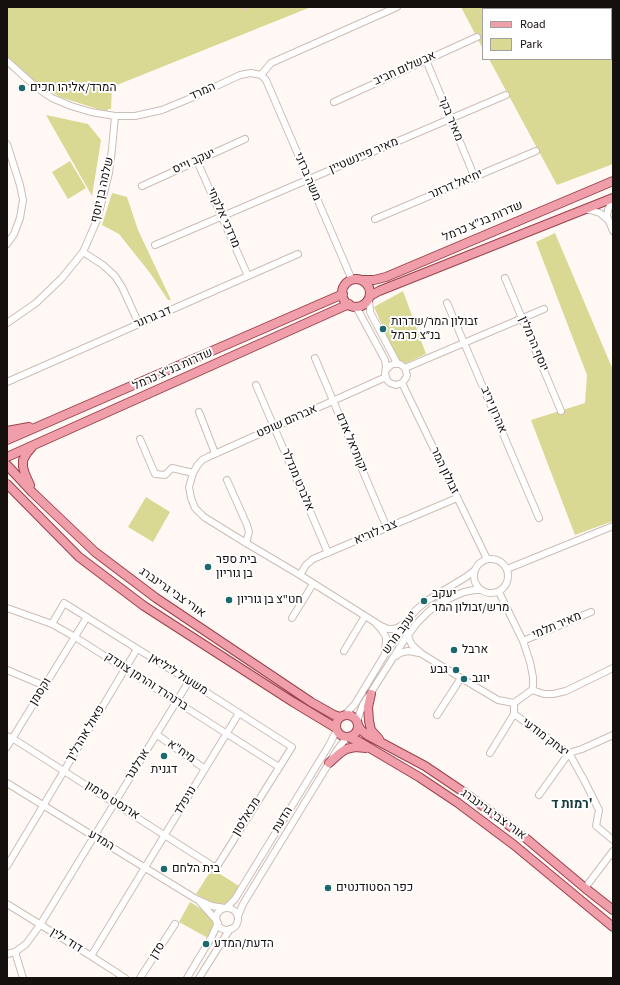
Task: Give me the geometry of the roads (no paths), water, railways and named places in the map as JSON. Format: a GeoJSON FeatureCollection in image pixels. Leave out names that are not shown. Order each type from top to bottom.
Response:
{"type":"FeatureCollection","features":[{"type":"Feature","properties":{"kind":"main road","name":"שדרות בנ\"צ כרמל"},"geometry":{"type":"LineString","coordinates":[[362,280],[374,280],[386,277],[613,181]]}},
{"type":"Feature","properties":{"kind":"main road","name":"שדרות בנ\"צ כרמל"},"geometry":{"type":"LineString","coordinates":[[369,298],[379,291],[613,199]]}},
{"type":"Feature","properties":{"kind":"main road"},"geometry":{"type":"LineString","coordinates":[[352,280],[362,280],[368,285],[370,292],[369,298],[363,305],[352,306],[346,302],[342,294],[343,289],[348,282],[352,280]]}},
{"type":"Feature","properties":{"kind":"main road","name":"שדרות בנ\"צ כרמל"},"geometry":{"type":"LineString","coordinates":[[7,440],[342,294]]}},
{"type":"Feature","properties":{"kind":"main road","name":"שדרות בנ\"צ כרמל"},"geometry":{"type":"LineString","coordinates":[[7,457],[352,306]]}},
{"type":"Feature","properties":{"kind":"main road"},"geometry":{"type":"LineString","coordinates":[[7,431],[43,424]]}},
{"type":"Feature","properties":{"kind":"main road"},"geometry":{"type":"LineString","coordinates":[[32,492],[24,474],[23,460],[33,446]]}},
{"type":"Feature","properties":{"kind":"main road","name":"אורי צבי גרינברג"},"geometry":{"type":"LineString","coordinates":[[7,465],[32,492],[95,552],[156,598],[311,702],[334,715],[343,716]]}},
{"type":"Feature","properties":{"kind":"main road","name":"אורי צבי גרינברג"},"geometry":{"type":"LineString","coordinates":[[7,484],[79,557],[144,606],[337,729]]}},
{"type":"Feature","properties":{"kind":"main road"},"geometry":{"type":"LineString","coordinates":[[7,492],[19,497]]}},
{"type":"Feature","properties":{"kind":"main road"},"geometry":{"type":"LineString","coordinates":[[371,694],[368,711],[371,730],[385,745]]}},
{"type":"Feature","properties":{"kind":"main road"},"geometry":{"type":"LineString","coordinates":[[351,715],[358,723],[356,732],[347,737],[341,735],[337,729],[337,722],[343,716],[351,715]]}},
{"type":"Feature","properties":{"kind":"main road","name":"אורי צבי גרינברג"},"geometry":{"type":"LineString","coordinates":[[358,723],[364,733],[425,766],[465,793],[522,835],[613,910]]}},
{"type":"Feature","properties":{"kind":"main road","name":"אורי צבי גרינברג"},"geometry":{"type":"LineString","coordinates":[[347,737],[355,739],[418,777],[458,804],[514,845],[613,927]]}},
{"type":"Feature","properties":{"kind":"main road"},"geometry":{"type":"LineString","coordinates":[[329,764],[339,754],[349,748],[360,747],[375,752]]}},
{"type":"Feature","properties":{"kind":"street"},"geometry":{"type":"LineString","coordinates":[[261,75],[271,64],[397,7]]}},
{"type":"Feature","properties":{"kind":"street","name":"אבשלום חביב"},"geometry":{"type":"LineString","coordinates":[[334,102],[477,37]]}},
{"type":"Feature","properties":{"kind":"street","name":"מאיר בקר"},"geometry":{"type":"LineString","coordinates":[[426,60],[475,178]]}},
{"type":"Feature","properties":{"kind":"street","name":"המרד"},"geometry":{"type":"LineString","coordinates":[[7,61],[36,88],[52,98],[91,112],[115,116],[135,116],[162,110],[191,98],[240,74],[251,73],[261,75]]}},
{"type":"Feature","properties":{"kind":"street","name":"משה ברזני"},"geometry":{"type":"LineString","coordinates":[[261,75],[266,80],[352,280]]}},
{"type":"Feature","properties":{"kind":"street","name":"מאיר פיינשטיין"},"geometry":{"type":"LineString","coordinates":[[155,245],[506,95]]}},
{"type":"Feature","properties":{"kind":"street","name":"שלמה בן יוסף"},"geometry":{"type":"LineString","coordinates":[[7,323],[36,303],[62,278],[83,252],[97,220],[109,173],[115,116]]}},
{"type":"Feature","properties":{"kind":"street","name":"יעקב וייס"},"geometry":{"type":"LineString","coordinates":[[142,186],[245,139]]}},
{"type":"Feature","properties":{"kind":"street"},"geometry":{"type":"LineString","coordinates":[[7,144],[20,185],[23,200],[20,218],[14,234],[7,244]]}},
{"type":"Feature","properties":{"kind":"street","name":"יחיאל דרזנר"},"geometry":{"type":"LineString","coordinates":[[375,219],[536,151]]}},
{"type":"Feature","properties":{"kind":"street","name":"מרדכי אלקחי"},"geometry":{"type":"LineString","coordinates":[[197,161],[248,276]]}},
{"type":"Feature","properties":{"kind":"street"},"geometry":{"type":"LineString","coordinates":[[608,220],[608,210],[613,199]]}},
{"type":"Feature","properties":{"kind":"street"},"geometry":{"type":"LineString","coordinates":[[584,210],[600,213],[608,220],[613,231]]}},
{"type":"Feature","properties":{"kind":"street"},"geometry":{"type":"LineString","coordinates":[[83,252],[103,265],[115,276],[140,324]]}},
{"type":"Feature","properties":{"kind":"street","name":"דב גרונר"},"geometry":{"type":"LineString","coordinates":[[7,382],[298,254]]}},
{"type":"Feature","properties":{"kind":"street","name":"יוסף הרמלין"},"geometry":{"type":"LineString","coordinates":[[505,278],[561,411]]}},
{"type":"Feature","properties":{"kind":"street"},"geometry":{"type":"LineString","coordinates":[[352,306],[359,312],[385,360],[386,377],[390,383],[402,383],[407,375],[405,368],[397,363],[370,312],[369,298]]}},
{"type":"Feature","properties":{"kind":"street","name":"אהרון יריב"},"geometry":{"type":"LineString","coordinates":[[447,303],[539,518]]}},
{"type":"Feature","properties":{"kind":"street"},"geometry":{"type":"LineString","coordinates":[[405,368],[544,309]]}},
{"type":"Feature","properties":{"kind":"street","name":"יקותיאל אדם"},"geometry":{"type":"LineString","coordinates":[[315,358],[387,528]]}},
{"type":"Feature","properties":{"kind":"street"},"geometry":{"type":"LineString","coordinates":[[386,370],[390,365],[397,363]]}},
{"type":"Feature","properties":{"kind":"street","name":"אברהם שופט"},"geometry":{"type":"LineString","coordinates":[[246,543],[204,517],[195,508],[190,498],[190,487],[193,473],[202,460],[386,377]]}},
{"type":"Feature","properties":{"kind":"street","name":"זבולון המר"},"geometry":{"type":"LineString","coordinates":[[402,383],[487,559]]}},
{"type":"Feature","properties":{"kind":"street","name":"אלברט מנדלר"},"geometry":{"type":"LineString","coordinates":[[256,384],[328,553]]}},
{"type":"Feature","properties":{"kind":"street"},"geometry":{"type":"LineString","coordinates":[[199,412],[215,454]]}},
{"type":"Feature","properties":{"kind":"street"},"geometry":{"type":"LineString","coordinates":[[140,439],[155,474],[165,475],[172,468],[193,473]]}},
{"type":"Feature","properties":{"kind":"street"},"geometry":{"type":"LineString","coordinates":[[227,480],[248,525],[249,532],[246,543],[385,628],[397,628],[404,624]]}},
{"type":"Feature","properties":{"kind":"street","name":"צבי לוריא"},"geometry":{"type":"LineString","coordinates":[[300,575],[306,565],[313,559],[457,498]]}},
{"type":"Feature","properties":{"kind":"street"},"geometry":{"type":"LineString","coordinates":[[507,569],[613,526]]}},
{"type":"Feature","properties":{"kind":"street"},"geometry":{"type":"LineString","coordinates":[[487,559],[501,562],[507,569],[508,580],[503,589],[499,592],[490,594],[481,590],[474,581],[475,570],[478,565],[487,559]]}},
{"type":"Feature","properties":{"kind":"street","name":"יעקב מרש"},"geometry":{"type":"LineString","coordinates":[[343,716],[352,708],[404,624],[416,610],[428,600],[475,570]]}},
{"type":"Feature","properties":{"kind":"street"},"geometry":{"type":"LineString","coordinates":[[292,618],[313,584]]}},
{"type":"Feature","properties":{"kind":"street","name":"יעקב מרש"},"geometry":{"type":"LineString","coordinates":[[358,723],[360,712],[392,659],[408,634],[422,618],[439,603],[464,592],[481,590]]}},
{"type":"Feature","properties":{"kind":"street"},"geometry":{"type":"LineString","coordinates":[[408,634],[412,645],[422,654],[498,700],[514,703],[532,690],[533,677],[523,640],[499,592]]}},
{"type":"Feature","properties":{"kind":"street","name":"משעול ליליאן"},"geometry":{"type":"LineString","coordinates":[[52,624],[64,603],[189,681],[292,747],[279,767]]}},
{"type":"Feature","properties":{"kind":"street","name":"ברנהרד והרמן צונדק"},"geometry":{"type":"LineString","coordinates":[[7,608],[52,624],[75,637],[279,767]]}},
{"type":"Feature","properties":{"kind":"street","name":"מאיר תלמי"},"geometry":{"type":"LineString","coordinates":[[523,640],[591,612]]}},
{"type":"Feature","properties":{"kind":"street"},"geometry":{"type":"LineString","coordinates":[[344,651],[365,616]]}},
{"type":"Feature","properties":{"kind":"street","name":"וקסמן"},"geometry":{"type":"LineString","coordinates":[[7,747],[10,737],[45,686],[87,617]]}},
{"type":"Feature","properties":{"kind":"street"},"geometry":{"type":"LineString","coordinates":[[375,622],[386,637],[384,655]]}},
{"type":"Feature","properties":{"kind":"street","name":"פאול אהרליך"},"geometry":{"type":"LineString","coordinates":[[7,866],[137,649]]}},
{"type":"Feature","properties":{"kind":"street"},"geometry":{"type":"LineString","coordinates":[[392,659],[400,653],[408,651],[422,654]]}},
{"type":"Feature","properties":{"kind":"street"},"geometry":{"type":"LineString","coordinates":[[532,690],[544,694],[553,694],[566,691],[613,668]]}},
{"type":"Feature","properties":{"kind":"street"},"geometry":{"type":"LineString","coordinates":[[7,670],[45,686]]}},
{"type":"Feature","properties":{"kind":"street"},"geometry":{"type":"LineString","coordinates":[[437,715],[461,678]]}},
{"type":"Feature","properties":{"kind":"street","name":"ארלנגר"},"geometry":{"type":"LineString","coordinates":[[15,952],[26,944],[40,925],[189,681]]}},
{"type":"Feature","properties":{"kind":"street","name":"יצחק מודעי"},"geometry":{"type":"LineString","coordinates":[[514,703],[514,714],[569,753],[599,810],[596,826],[613,840]]}},
{"type":"Feature","properties":{"kind":"street","name":"נויפלד"},"geometry":{"type":"LineString","coordinates":[[91,956],[239,713]]}},
{"type":"Feature","properties":{"kind":"street"},"geometry":{"type":"LineString","coordinates":[[490,753],[514,714]]}},
{"type":"Feature","properties":{"kind":"street","name":"הדעת"},"geometry":{"type":"LineString","coordinates":[[226,908],[239,892],[328,747],[337,729]]}},
{"type":"Feature","properties":{"kind":"street","name":"מיח\"א"},"geometry":{"type":"LineString","coordinates":[[156,734],[205,769]]}},
{"type":"Feature","properties":{"kind":"street"},"geometry":{"type":"LineString","coordinates":[[539,795],[569,753],[613,736]]}},
{"type":"Feature","properties":{"kind":"street","name":"ארנסט סימון"},"geometry":{"type":"LineString","coordinates":[[10,737],[216,868]]}},
{"type":"Feature","properties":{"kind":"street","name":"הדעת"},"geometry":{"type":"LineString","coordinates":[[238,916],[329,764],[347,737]]}},
{"type":"Feature","properties":{"kind":"street","name":"מכאלסון"},"geometry":{"type":"LineString","coordinates":[[216,868],[279,767]]}},
{"type":"Feature","properties":{"kind":"street","name":"המדע"},"geometry":{"type":"LineString","coordinates":[[7,783],[196,899],[212,906],[226,908]]}},
{"type":"Feature","properties":{"kind":"street"},"geometry":{"type":"LineString","coordinates":[[585,888],[613,851]]}},
{"type":"Feature","properties":{"kind":"street","name":"המדע"},"geometry":{"type":"LineString","coordinates":[[196,899],[218,922]]}},
{"type":"Feature","properties":{"kind":"street","name":"דוד ילין"},"geometry":{"type":"LineString","coordinates":[[7,904],[125,978]]}},
{"type":"Feature","properties":{"kind":"street"},"geometry":{"type":"LineString","coordinates":[[187,978],[214,932],[218,922],[218,915],[226,908],[232,909],[237,913],[237,924],[230,929],[220,943],[199,978]]}},
{"type":"Feature","properties":{"kind":"street"},"geometry":{"type":"LineString","coordinates":[[218,922],[224,929],[230,929]]}},
{"type":"Feature","properties":{"kind":"street","name":"סדן"},"geometry":{"type":"LineString","coordinates":[[140,978],[175,924]]}},
{"type":"Feature","properties":{"kind":"street"},"geometry":{"type":"LineString","coordinates":[[7,954],[15,952],[23,978]]}},
{"type":"Feature","properties":{"kind":"waterway"},"geometry":{"type":"LineString","coordinates":[[612,17],[613,13]]}},
{"type":"Feature","properties":{"kind":"place","name":"המרד/אליהו חכים"},"geometry":{"type":"Point","coordinates":[22,88]}},
{"type":"Feature","properties":{"kind":"place","name":"זבולון המר/שדרות בנ״צ כרמל"},"geometry":{"type":"Point","coordinates":[383,329]}},
{"type":"Feature","properties":{"kind":"place","name":"בית ספר בן גוריון"},"geometry":{"type":"Point","coordinates":[208,567]}},
{"type":"Feature","properties":{"kind":"place","name":"חט\"צ בן גוריון"},"geometry":{"type":"Point","coordinates":[229,600]}},
{"type":"Feature","properties":{"kind":"place","name":"יעקב מרש/זבולון המר"},"geometry":{"type":"Point","coordinates":[424,601]}},
{"type":"Feature","properties":{"kind":"place","name":"ארבל"},"geometry":{"type":"Point","coordinates":[454,650]}},
{"type":"Feature","properties":{"kind":"place","name":"גבע"},"geometry":{"type":"Point","coordinates":[456,670]}},
{"type":"Feature","properties":{"kind":"place","name":"יוגב"},"geometry":{"type":"Point","coordinates":[464,679]}},
{"type":"Feature","properties":{"kind":"place","name":"דגנית"},"geometry":{"type":"Point","coordinates":[164,756]}},
{"type":"Feature","properties":{"kind":"place","name":"בית הלחם"},"geometry":{"type":"Point","coordinates":[164,869]}},
{"type":"Feature","properties":{"kind":"place","name":"כפר הסטודנטים"},"geometry":{"type":"Point","coordinates":[328,888]}},
{"type":"Feature","properties":{"kind":"place","name":"הדעת/המדע"},"geometry":{"type":"Point","coordinates":[206,944]}},
{"type":"Feature","properties":{"kind":"district","name":"רמות ד'"},"geometry":{"type":"Point","coordinates":[572,805]}}]}
